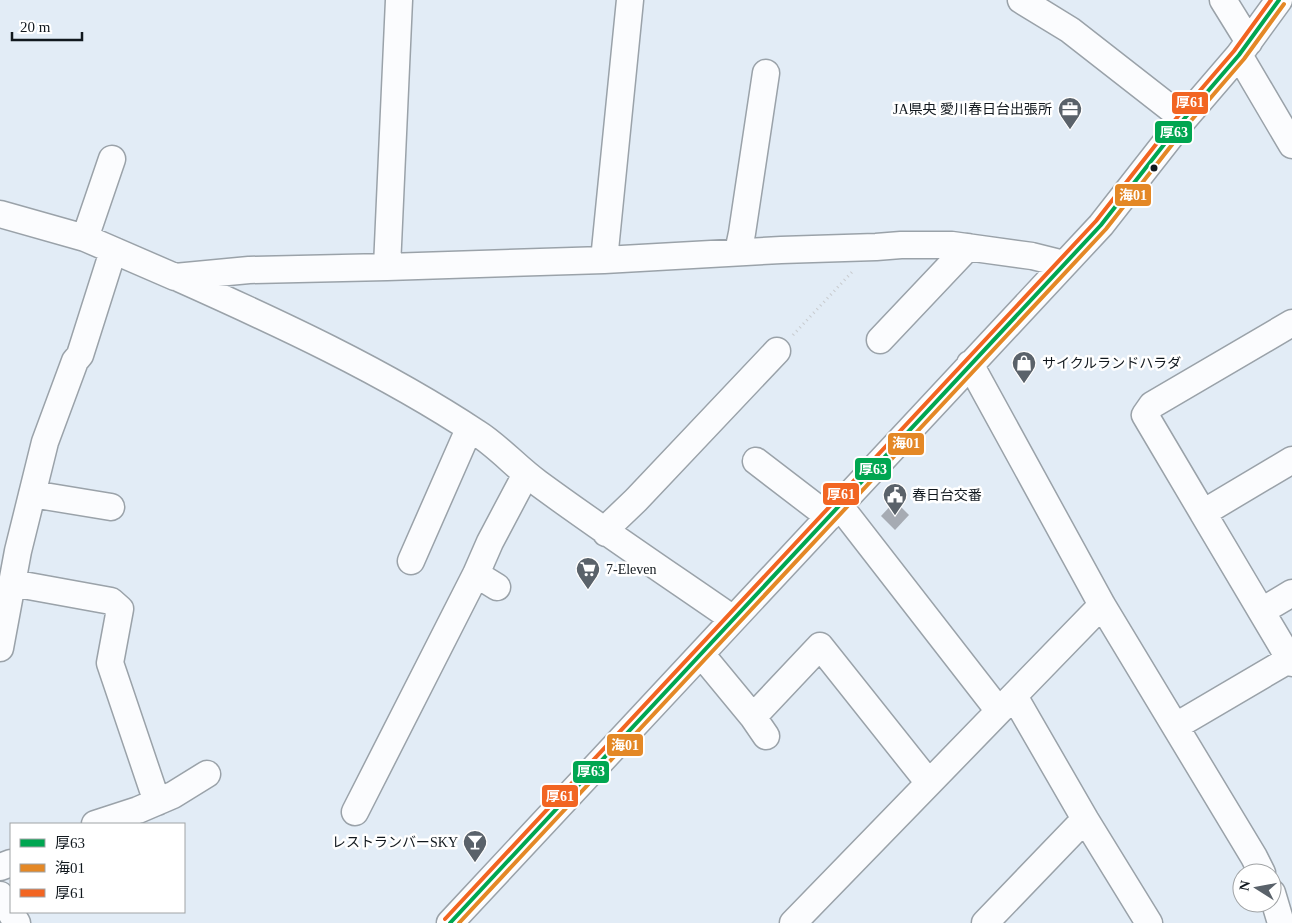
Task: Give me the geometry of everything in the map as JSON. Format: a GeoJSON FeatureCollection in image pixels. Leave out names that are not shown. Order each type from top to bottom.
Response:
{"type":"FeatureCollection","features":[{"type":"Feature","properties":{"kind":"street"},"geometry":{"type":"LineString","coordinates":[[388,267],[387,92],[399,0]]}},
{"type":"Feature","properties":{"kind":"street"},"geometry":{"type":"LineString","coordinates":[[604,260],[630,0]]}},
{"type":"Feature","properties":{"kind":"street"},"geometry":{"type":"LineString","coordinates":[[1021,0],[1070,30],[1184,119]]}},
{"type":"Feature","properties":{"kind":"street"},"geometry":{"type":"LineString","coordinates":[[1223,0],[1244,49],[1292,145]]}},
{"type":"Feature","properties":{"kind":"street"},"geometry":{"type":"LineString","coordinates":[[450,923],[1101,225],[1184,119],[1244,49],[1278,0]]}},
{"type":"Feature","properties":{"kind":"street"},"geometry":{"type":"LineString","coordinates":[[738,252],[749,160],[766,73]]}},
{"type":"Feature","properties":{"kind":"street"},"geometry":{"type":"LineString","coordinates":[[85,238],[112,159]]}},
{"type":"Feature","properties":{"kind":"street"},"geometry":{"type":"LineString","coordinates":[[0,214],[85,238],[275,322],[392,381],[469,429],[477,432],[526,474],[606,532],[733,619]]}},
{"type":"Feature","properties":{"kind":"street"},"geometry":{"type":"LineString","coordinates":[[175,277],[249,270],[604,260],[738,252],[876,248],[901,244],[952,245],[1032,256],[1064,264]]}},
{"type":"Feature","properties":{"kind":"street"},"geometry":{"type":"LineString","coordinates":[[880,340],[892,313],[968,247]]}},
{"type":"Feature","properties":{"kind":"street"},"geometry":{"type":"LineString","coordinates":[[0,648],[12,583],[9,547],[32,494],[45,442],[75,361],[80,355],[113,251]]}},
{"type":"Feature","properties":{"kind":"street"},"geometry":{"type":"LineString","coordinates":[[1176,726],[1291,661],[1145,415],[1152,405],[1292,322]]}},
{"type":"Feature","properties":{"kind":"street"},"geometry":{"type":"LineString","coordinates":[[606,532],[613,522],[636,500],[689,428],[742,372],[777,351]]}},
{"type":"Feature","properties":{"kind":"street"},"geometry":{"type":"LineString","coordinates":[[970,364],[1102,605],[1257,863]]}},
{"type":"Feature","properties":{"kind":"street"},"geometry":{"type":"LineString","coordinates":[[412,545],[469,429]]}},
{"type":"Feature","properties":{"kind":"street"},"geometry":{"type":"LineString","coordinates":[[1204,513],[1292,460]]}},
{"type":"Feature","properties":{"kind":"street"},"geometry":{"type":"LineString","coordinates":[[756,461],[834,511],[1006,703],[1085,819],[1149,923]]}},
{"type":"Feature","properties":{"kind":"street"},"geometry":{"type":"LineString","coordinates":[[355,812],[487,580],[490,542],[526,474]]}},
{"type":"Feature","properties":{"kind":"street"},"geometry":{"type":"LineString","coordinates":[[32,494],[111,507]]}},
{"type":"Feature","properties":{"kind":"street"},"geometry":{"type":"LineString","coordinates":[[12,583],[111,600],[120,609],[110,663],[157,802]]}},
{"type":"Feature","properties":{"kind":"street"},"geometry":{"type":"LineString","coordinates":[[1262,611],[1292,593]]}},
{"type":"Feature","properties":{"kind":"street"},"geometry":{"type":"LineString","coordinates":[[793,923],[1102,605]]}},
{"type":"Feature","properties":{"kind":"street"},"geometry":{"type":"LineString","coordinates":[[701,654],[760,727],[827,639],[929,783]]}},
{"type":"Feature","properties":{"kind":"street"},"geometry":{"type":"LineString","coordinates":[[98,823],[138,810],[174,795],[207,774]]}},
{"type":"Feature","properties":{"kind":"street"},"geometry":{"type":"LineString","coordinates":[[986,923],[1085,819]]}},
{"type":"Feature","properties":{"kind":"street"},"geometry":{"type":"LineString","coordinates":[[0,895],[10,912]]}},
{"type":"Feature","properties":{"kind":"path"},"geometry":{"type":"LineString","coordinates":[[777,351],[876,248]]}},
{"type":"Feature","properties":{"kind":"building","name":"春日台交番"},"geometry":{"type":"Polygon","coordinates":[[[895,501],[909,515],[895,530],[881,516],[895,501]]]}},
{"type":"Feature","properties":{"kind":"transit line","name":"厚61"},"geometry":{"type":"LineString","coordinates":[[445,919],[1096,221],[1179,115],[1234,51],[1271,0]]}},
{"type":"Feature","properties":{"kind":"transit line","name":"厚63"},"geometry":{"type":"LineString","coordinates":[[450,923],[1101,225],[1184,119],[1239,55],[1279,0]]}},
{"type":"Feature","properties":{"kind":"transit line","name":"海01"},"geometry":{"type":"LineString","coordinates":[[459,923],[1106,229],[1189,123],[1244,59],[1284,4]]}},
{"type":"Feature","properties":{"kind":"place","name":"JA県央 愛川春日台出張所"},"geometry":{"type":"Point","coordinates":[1070,130]}},
{"type":"Feature","properties":{"kind":"place","name":"サイクルランドハラダ"},"geometry":{"type":"Point","coordinates":[1024,384]}},
{"type":"Feature","properties":{"kind":"place","name":"春日台交番"},"geometry":{"type":"Point","coordinates":[895,516]}},
{"type":"Feature","properties":{"kind":"place","name":"7-Eleven"},"geometry":{"type":"Point","coordinates":[588,590]}},
{"type":"Feature","properties":{"kind":"place","name":"レストランバーSKY"},"geometry":{"type":"Point","coordinates":[475,863]}}]}
